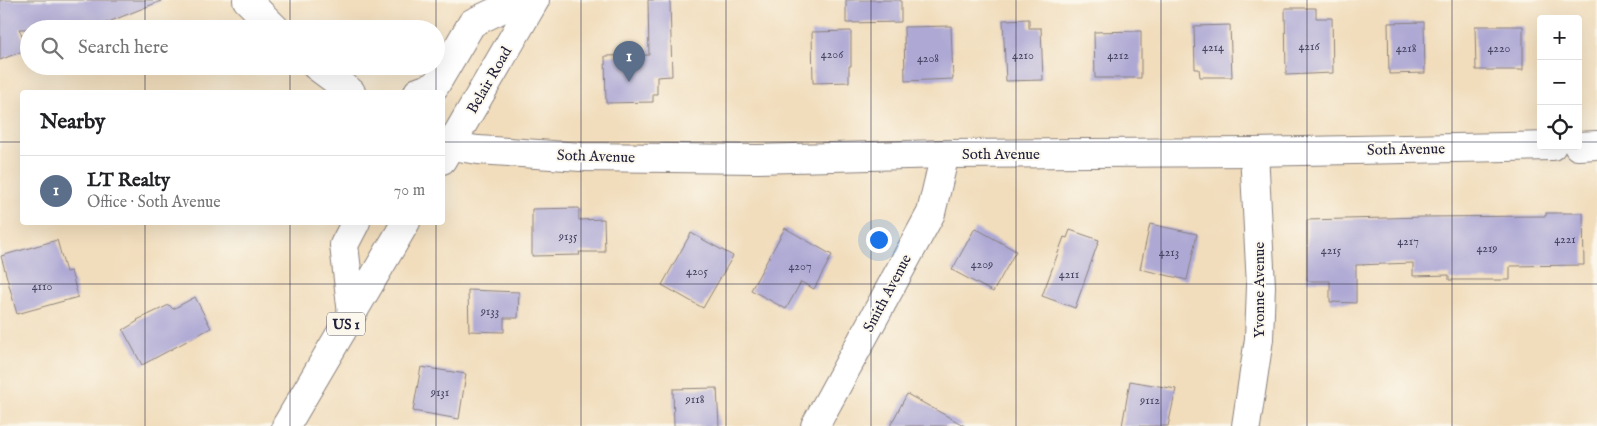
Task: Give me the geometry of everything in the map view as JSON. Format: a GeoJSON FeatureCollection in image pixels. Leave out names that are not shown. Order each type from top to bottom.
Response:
{"type":"FeatureCollection","features":[{"type":"Feature","properties":{"kind":"main road"},"geometry":{"type":"LineString","coordinates":[[247,0],[267,20]]}},
{"type":"Feature","properties":{"kind":"main road"},"geometry":{"type":"LineString","coordinates":[[445,69],[472,22],[520,0]]}},
{"type":"Feature","properties":{"kind":"main road","name":"Belair Road"},"geometry":{"type":"LineString","coordinates":[[447,153],[535,0]]}},
{"type":"Feature","properties":{"kind":"main road"},"geometry":{"type":"LineString","coordinates":[[328,75],[347,89]]}},
{"type":"Feature","properties":{"kind":"main road"},"geometry":{"type":"LineString","coordinates":[[424,90],[435,86],[441,75]]}},
{"type":"Feature","properties":{"kind":"main road"},"geometry":{"type":"LineString","coordinates":[[1582,146],[1597,145]]}},
{"type":"Feature","properties":{"kind":"main road","name":"Soth Avenue"},"geometry":{"type":"LineString","coordinates":[[447,153],[478,150],[581,157],[757,159],[946,154],[1254,152],[1537,146]]}},
{"type":"Feature","properties":{"kind":"main road","name":"Yvonne Avenue"},"geometry":{"type":"LineString","coordinates":[[1246,426],[1259,339],[1262,286],[1254,152]]}},
{"type":"Feature","properties":{"kind":"main road","name":"Smith Avenue"},"geometry":{"type":"LineString","coordinates":[[815,426],[930,213],[946,154]]}},
{"type":"Feature","properties":{"kind":"main road"},"geometry":{"type":"LineString","coordinates":[[352,314],[344,245],[354,225]]}},
{"type":"Feature","properties":{"kind":"main road","name":"US 1"},"geometry":{"type":"LineString","coordinates":[[286,426],[404,225]]}},
{"type":"Feature","properties":{"kind":"building"},"geometry":{"type":"Polygon","coordinates":[[[0,0],[161,0],[114,20],[20,20],[20,52],[0,60],[0,0]]]}},
{"type":"Feature","properties":{"kind":"building"},"geometry":{"type":"Polygon","coordinates":[[[648,0],[670,0],[672,76],[657,77],[657,94],[653,94],[653,102],[606,103],[605,56],[649,55],[648,0]]]}},
{"type":"Feature","properties":{"kind":"building"},"geometry":{"type":"Polygon","coordinates":[[[846,0],[901,0],[901,22],[846,23],[846,0]]]}},
{"type":"Feature","properties":{"kind":"building"},"geometry":{"type":"Polygon","coordinates":[[[1285,8],[1316,8],[1316,18],[1332,18],[1333,73],[1286,75],[1285,8]]]}},
{"type":"Feature","properties":{"kind":"building"},"geometry":{"type":"Polygon","coordinates":[[[1029,19],[1029,28],[1041,28],[1043,80],[1006,81],[1003,20],[1029,19]]]}},
{"type":"Feature","properties":{"kind":"building"},"geometry":{"type":"Polygon","coordinates":[[[1424,22],[1425,73],[1389,74],[1388,23],[1424,22]]]}},
{"type":"Feature","properties":{"kind":"building"},"geometry":{"type":"Polygon","coordinates":[[[1230,25],[1232,77],[1200,77],[1199,69],[1195,69],[1194,26],[1230,25]]]}},
{"type":"Feature","properties":{"kind":"building"},"geometry":{"type":"Polygon","coordinates":[[[951,26],[953,79],[905,81],[904,27],[951,26]]]}},
{"type":"Feature","properties":{"kind":"building"},"geometry":{"type":"Polygon","coordinates":[[[1475,26],[1523,26],[1523,70],[1476,70],[1475,26]]]}},
{"type":"Feature","properties":{"kind":"building"},"geometry":{"type":"Polygon","coordinates":[[[851,31],[849,82],[813,83],[812,32],[851,31]]]}},
{"type":"Feature","properties":{"kind":"building"},"geometry":{"type":"Polygon","coordinates":[[[1141,31],[1141,78],[1095,78],[1094,32],[1141,31]]]}},
{"type":"Feature","properties":{"kind":"building"},"geometry":{"type":"Polygon","coordinates":[[[579,208],[579,220],[604,219],[605,252],[579,252],[580,255],[532,256],[532,209],[579,208]]]}},
{"type":"Feature","properties":{"kind":"building"},"geometry":{"type":"Polygon","coordinates":[[[1546,213],[1583,213],[1584,265],[1510,266],[1510,280],[1449,280],[1449,275],[1413,276],[1413,263],[1356,265],[1356,303],[1330,302],[1330,281],[1307,281],[1307,220],[1546,216],[1546,213]]]}},
{"type":"Feature","properties":{"kind":"building"},"geometry":{"type":"Polygon","coordinates":[[[1150,224],[1197,234],[1187,280],[1140,269],[1150,224]]]}},
{"type":"Feature","properties":{"kind":"building"},"geometry":{"type":"Polygon","coordinates":[[[785,228],[832,255],[814,289],[801,282],[786,309],[751,290],[785,228]]]}},
{"type":"Feature","properties":{"kind":"building"},"geometry":{"type":"Polygon","coordinates":[[[975,228],[1016,251],[993,292],[952,270],[975,228]]]}},
{"type":"Feature","properties":{"kind":"building"},"geometry":{"type":"Polygon","coordinates":[[[1070,230],[1099,240],[1075,308],[1042,296],[1064,237],[1067,238],[1070,230]]]}},
{"type":"Feature","properties":{"kind":"building"},"geometry":{"type":"Polygon","coordinates":[[[691,233],[733,256],[703,308],[662,285],[691,233]]]}},
{"type":"Feature","properties":{"kind":"building"},"geometry":{"type":"Polygon","coordinates":[[[57,240],[66,272],[71,271],[78,297],[17,314],[1,256],[57,240]]]}},
{"type":"Feature","properties":{"kind":"building"},"geometry":{"type":"Polygon","coordinates":[[[468,290],[519,292],[518,318],[504,318],[504,332],[469,331],[468,290]]]}},
{"type":"Feature","properties":{"kind":"building"},"geometry":{"type":"Polygon","coordinates":[[[195,297],[211,328],[142,365],[123,330],[137,320],[169,305],[173,309],[195,297]]]}},
{"type":"Feature","properties":{"kind":"building"},"geometry":{"type":"Polygon","coordinates":[[[421,367],[466,374],[459,419],[413,411],[421,367]]]}},
{"type":"Feature","properties":{"kind":"building"},"geometry":{"type":"Polygon","coordinates":[[[1130,381],[1176,389],[1168,426],[1122,426],[1130,381]]]}},
{"type":"Feature","properties":{"kind":"building"},"geometry":{"type":"Polygon","coordinates":[[[717,388],[719,426],[674,426],[673,389],[717,388]]]}},
{"type":"Feature","properties":{"kind":"building"},"geometry":{"type":"Polygon","coordinates":[[[907,394],[965,426],[890,426],[907,394]]]}},
{"type":"Feature","properties":{"kind":"place","name":"LT Realty"},"geometry":{"type":"Point","coordinates":[629,82]}}]}
